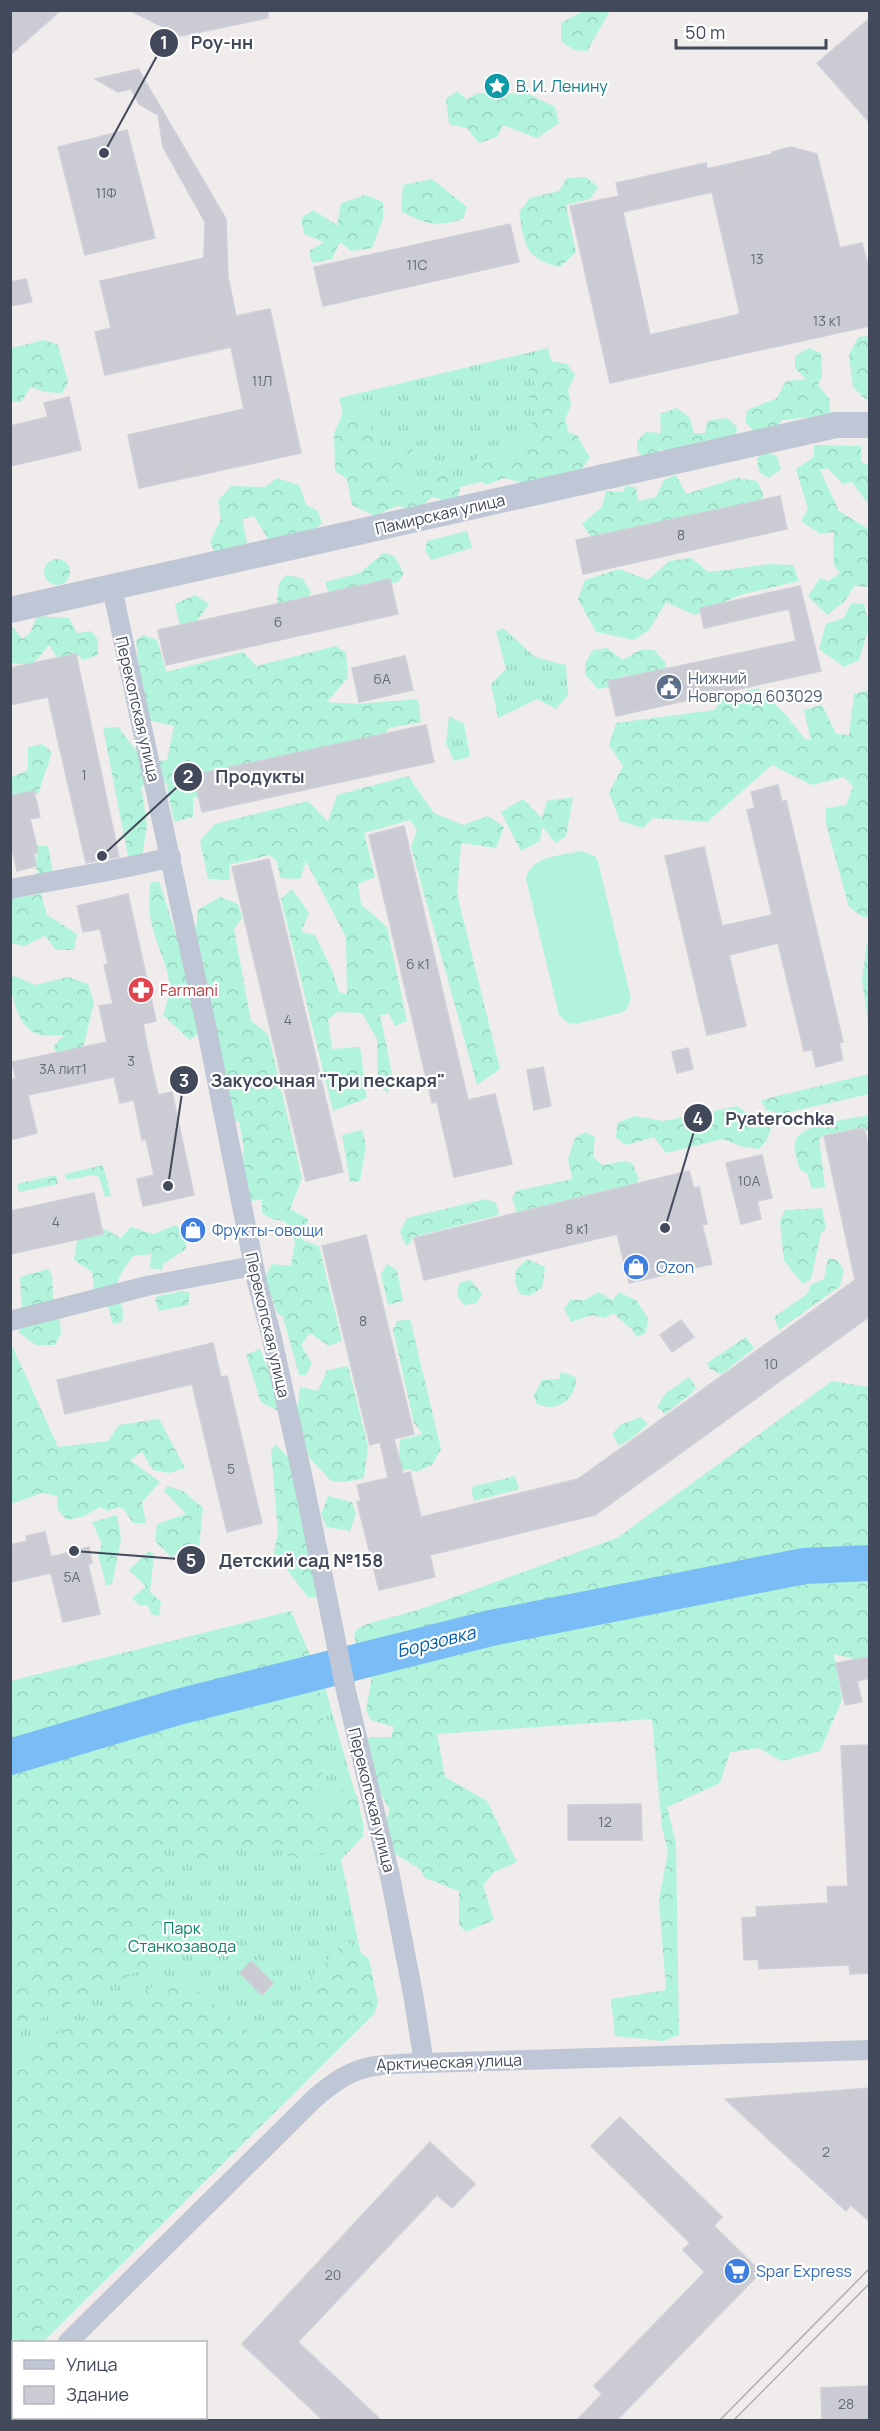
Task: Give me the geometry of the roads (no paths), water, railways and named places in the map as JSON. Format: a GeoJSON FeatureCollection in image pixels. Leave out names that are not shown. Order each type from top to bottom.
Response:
{"type":"FeatureCollection","features":[{"type":"Feature","properties":{"kind":"street","name":"Памирская улица"},"geometry":{"type":"LineString","coordinates":[[10,610],[836,425],[870,424]]}},
{"type":"Feature","properties":{"kind":"street","name":"Перекопская улица"},"geometry":{"type":"LineString","coordinates":[[112,588],[171,857],[253,1266],[271,1334],[346,1691],[390,1876],[413,1994],[423,2063]]}},
{"type":"Feature","properties":{"kind":"street"},"geometry":{"type":"LineString","coordinates":[[10,889],[103,873],[171,857]]}},
{"type":"Feature","properties":{"kind":"street"},"geometry":{"type":"LineString","coordinates":[[10,1321],[147,1286],[253,1266]]}},
{"type":"Feature","properties":{"kind":"street","name":"Арктическая улица"},"geometry":{"type":"LineString","coordinates":[[70,2341],[333,2082],[352,2071],[370,2065],[870,2050]]}},
{"type":"Feature","properties":{"kind":"waterway","name":"Борзовка"},"geometry":{"type":"LineString","coordinates":[[10,1757],[178,1707],[491,1628],[804,1566],[870,1563]]}},
{"type":"Feature","properties":{"kind":"tram line"},"geometry":{"type":"LineString","coordinates":[[720,2420],[870,2268]]}},
{"type":"Feature","properties":{"kind":"tram line"},"geometry":{"type":"LineString","coordinates":[[734,2420],[870,2283]]}},
{"type":"Feature","properties":{"kind":"place","name":"В. И. Ленину"},"geometry":{"type":"Point","coordinates":[497,86]}},
{"type":"Feature","properties":{"kind":"place","name":"Роу-нн"},"geometry":{"type":"Point","coordinates":[104,153]}},
{"type":"Feature","properties":{"kind":"place","name":"Нижний Новгород 603029"},"geometry":{"type":"Point","coordinates":[669,687]}},
{"type":"Feature","properties":{"kind":"place","name":"Продукты"},"geometry":{"type":"Point","coordinates":[102,856]}},
{"type":"Feature","properties":{"kind":"place","name":"Farmani"},"geometry":{"type":"Point","coordinates":[141,990]}},
{"type":"Feature","properties":{"kind":"place","name":"Закусочная \"Три пескаря\""},"geometry":{"type":"Point","coordinates":[168,1186]}},
{"type":"Feature","properties":{"kind":"place","name":"Pyaterochka"},"geometry":{"type":"Point","coordinates":[665,1228]}},
{"type":"Feature","properties":{"kind":"place","name":"Фрукты-овощи"},"geometry":{"type":"Point","coordinates":[193,1230]}},
{"type":"Feature","properties":{"kind":"place","name":"Ozon"},"geometry":{"type":"Point","coordinates":[636,1267]}},
{"type":"Feature","properties":{"kind":"place","name":"Детский сад №158"},"geometry":{"type":"Point","coordinates":[74,1551]}},
{"type":"Feature","properties":{"kind":"place","name":"Spar Express"},"geometry":{"type":"Point","coordinates":[737,2271]}},
{"type":"Feature","properties":{"kind":"park label","name":"Парк Станкозавода"},"geometry":{"type":"Point","coordinates":[182,1937]}}]}
